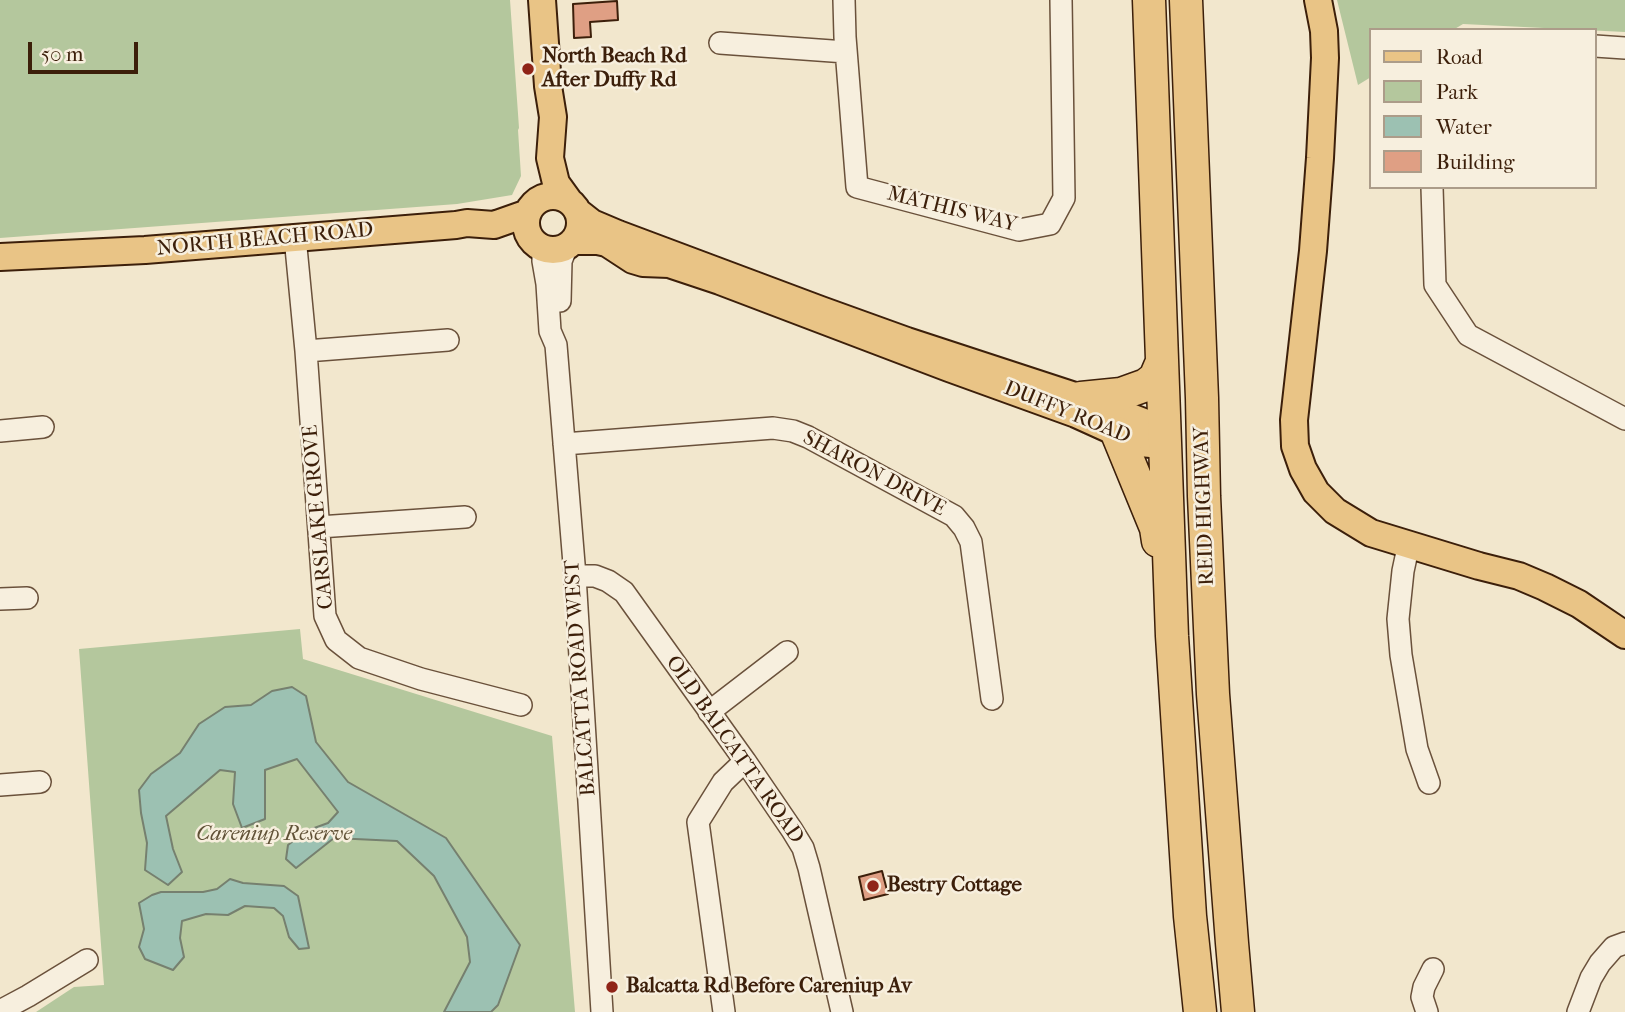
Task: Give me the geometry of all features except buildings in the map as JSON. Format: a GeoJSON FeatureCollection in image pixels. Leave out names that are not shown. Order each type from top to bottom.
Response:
{"type":"FeatureCollection","features":[{"type":"Feature","properties":{"kind":"highway","name":"REID HIGHWAY"},"geometry":{"type":"LineString","coordinates":[[1149,0],[1172,636],[1190,916],[1200,1012]]}},
{"type":"Feature","properties":{"kind":"highway","name":"REID HIGHWAY"},"geometry":{"type":"LineString","coordinates":[[1186,0],[1213,694],[1238,1012]]}},
{"type":"Feature","properties":{"kind":"highway"},"geometry":{"type":"LineString","coordinates":[[1081,398],[1121,394],[1146,385],[1155,378],[1161,364]]}},
{"type":"Feature","properties":{"kind":"highway"},"geometry":{"type":"LineString","coordinates":[[1165,439],[1176,439],[1185,433],[1202,398]]}},
{"type":"Feature","properties":{"kind":"highway"},"geometry":{"type":"LineString","coordinates":[[1116,433],[1156,528],[1172,636]]}},
{"type":"Feature","properties":{"kind":"highway"},"geometry":{"type":"LineString","coordinates":[[1165,439],[1190,462],[1204,496]]}},
{"type":"Feature","properties":{"kind":"main road"},"geometry":{"type":"LineString","coordinates":[[527,0],[547,230]]}},
{"type":"Feature","properties":{"kind":"main road"},"geometry":{"type":"LineString","coordinates":[[542,0],[553,117],[551,166],[556,183],[573,206],[580,228],[547,230]]}},
{"type":"Feature","properties":{"kind":"main road"},"geometry":{"type":"LineString","coordinates":[[1318,0],[1324,31],[1325,58],[1320,146],[1313,251],[1294,420],[1295,446],[1303,470],[1316,492],[1335,511],[1371,533],[1520,576],[1579,604],[1625,635]]}},
{"type":"Feature","properties":{"kind":"main road"},"geometry":{"type":"LineString","coordinates":[[547,230],[555,196],[573,206]]}},
{"type":"Feature","properties":{"kind":"main road","name":"DUFFY ROAD"},"geometry":{"type":"LineString","coordinates":[[547,230],[598,240],[633,260],[668,264],[720,281],[1076,414],[1140,443],[1151,444],[1165,439],[1158,430],[1146,423],[1081,398],[907,341],[618,234],[592,223],[573,206]]}},
{"type":"Feature","properties":{"kind":"main road","name":"NORTH BEACH ROAD"},"geometry":{"type":"LineString","coordinates":[[0,271],[155,263],[467,223],[547,230]]}},
{"type":"Feature","properties":{"kind":"main road","name":"NORTH BEACH ROAD"},"geometry":{"type":"LineString","coordinates":[[0,257],[296,245]]}},
{"type":"Feature","properties":{"kind":"street","name":"MATHIS WAY"},"geometry":{"type":"LineString","coordinates":[[844,0],[857,187],[1019,230],[1050,224],[1064,198],[1061,0]]}},
{"type":"Feature","properties":{"kind":"street"},"geometry":{"type":"LineString","coordinates":[[720,43],[846,52]]}},
{"type":"Feature","properties":{"kind":"street"},"geometry":{"type":"LineString","coordinates":[[1597,47],[1625,48]]}},
{"type":"Feature","properties":{"kind":"street"},"geometry":{"type":"LineString","coordinates":[[1432,189],[1435,285],[1468,335],[1625,419]]}},
{"type":"Feature","properties":{"kind":"street","name":"BALCATTA ROAD WEST"},"geometry":{"type":"LineString","coordinates":[[547,230],[561,261],[560,329],[556,345],[575,576],[602,1012]]}},
{"type":"Feature","properties":{"kind":"street","name":"CARSLAKE GROVE"},"geometry":{"type":"LineString","coordinates":[[296,245],[325,616],[336,640],[359,657],[421,679],[520,705]]}},
{"type":"Feature","properties":{"kind":"street"},"geometry":{"type":"LineString","coordinates":[[306,351],[448,340]]}},
{"type":"Feature","properties":{"kind":"street"},"geometry":{"type":"LineString","coordinates":[[0,431],[43,426]]}},
{"type":"Feature","properties":{"kind":"street","name":"SHARON DRIVE"},"geometry":{"type":"LineString","coordinates":[[564,444],[773,428],[793,431],[954,516],[971,542],[992,699]]}},
{"type":"Feature","properties":{"kind":"street"},"geometry":{"type":"LineString","coordinates":[[319,527],[465,517]]}},
{"type":"Feature","properties":{"kind":"street"},"geometry":{"type":"LineString","coordinates":[[1409,543],[1398,619],[1401,655],[1417,750],[1429,783]]}},
{"type":"Feature","properties":{"kind":"street","name":"OLD BALCATTA ROAD"},"geometry":{"type":"LineString","coordinates":[[575,576],[595,576],[624,592],[792,830],[803,848],[809,868],[842,1012]]}},
{"type":"Feature","properties":{"kind":"street"},"geometry":{"type":"LineString","coordinates":[[0,599],[27,597]]}},
{"type":"Feature","properties":{"kind":"street"},"geometry":{"type":"LineString","coordinates":[[709,712],[787,652]]}},
{"type":"Feature","properties":{"kind":"street"},"geometry":{"type":"LineString","coordinates":[[724,1012],[698,822],[723,782],[745,761]]}},
{"type":"Feature","properties":{"kind":"street"},"geometry":{"type":"LineString","coordinates":[[0,785],[40,782]]}},
{"type":"Feature","properties":{"kind":"street"},"geometry":{"type":"LineString","coordinates":[[1578,1012],[1600,963],[1620,945]]}},
{"type":"Feature","properties":{"kind":"street"},"geometry":{"type":"LineString","coordinates":[[0,1011],[87,960]]}},
{"type":"Feature","properties":{"kind":"street"},"geometry":{"type":"LineString","coordinates":[[1427,1012],[1422,997],[1433,969]]}},
{"type":"Feature","properties":{"kind":"green space"},"geometry":{"type":"Polygon","coordinates":[[[0,0],[510,0],[521,176],[512,195],[457,204],[0,238],[0,0]]]}},
{"type":"Feature","properties":{"kind":"green space"},"geometry":{"type":"Polygon","coordinates":[[[1337,0],[1625,0],[1625,32],[1597,31],[1597,28],[1463,24],[1456,28],[1370,28],[1370,78],[1358,85],[1337,0]]]}},
{"type":"Feature","properties":{"kind":"green space","name":"Careniup Reserve"},"geometry":{"type":"Polygon","coordinates":[[[300,629],[303,659],[552,736],[575,1012],[36,1012],[74,987],[104,985],[79,649],[300,629]]]}},
{"type":"Feature","properties":{"kind":"water"},"geometry":{"type":"Polygon","coordinates":[[[292,687],[306,696],[316,742],[348,782],[446,838],[520,945],[498,1005],[491,1012],[444,1012],[470,962],[467,937],[434,876],[397,841],[334,838],[296,868],[286,859],[288,845],[306,831],[328,823],[338,812],[297,759],[265,770],[265,819],[242,828],[233,804],[235,772],[220,770],[166,816],[173,849],[182,872],[168,885],[145,870],[147,843],[139,790],[151,774],[180,753],[199,724],[225,707],[251,705],[272,691],[292,687]]]}},
{"type":"Feature","properties":{"kind":"water"},"geometry":{"type":"Polygon","coordinates":[[[230,879],[243,883],[284,886],[298,896],[309,948],[299,949],[289,937],[283,916],[274,908],[245,906],[228,915],[206,914],[182,921],[180,938],[184,957],[173,970],[145,959],[139,947],[144,929],[139,903],[161,892],[203,892],[217,889],[230,879]]]}},
{"type":"Feature","properties":{"kind":"place","name":"North Beach Rd After Duffy Rd"},"geometry":{"type":"Point","coordinates":[528,69]}},
{"type":"Feature","properties":{"kind":"place","name":"Bestry Cottage"},"geometry":{"type":"Point","coordinates":[873,886]}},
{"type":"Feature","properties":{"kind":"place","name":"Balcatta Rd Before Careniup Av"},"geometry":{"type":"Point","coordinates":[612,987]}}]}
